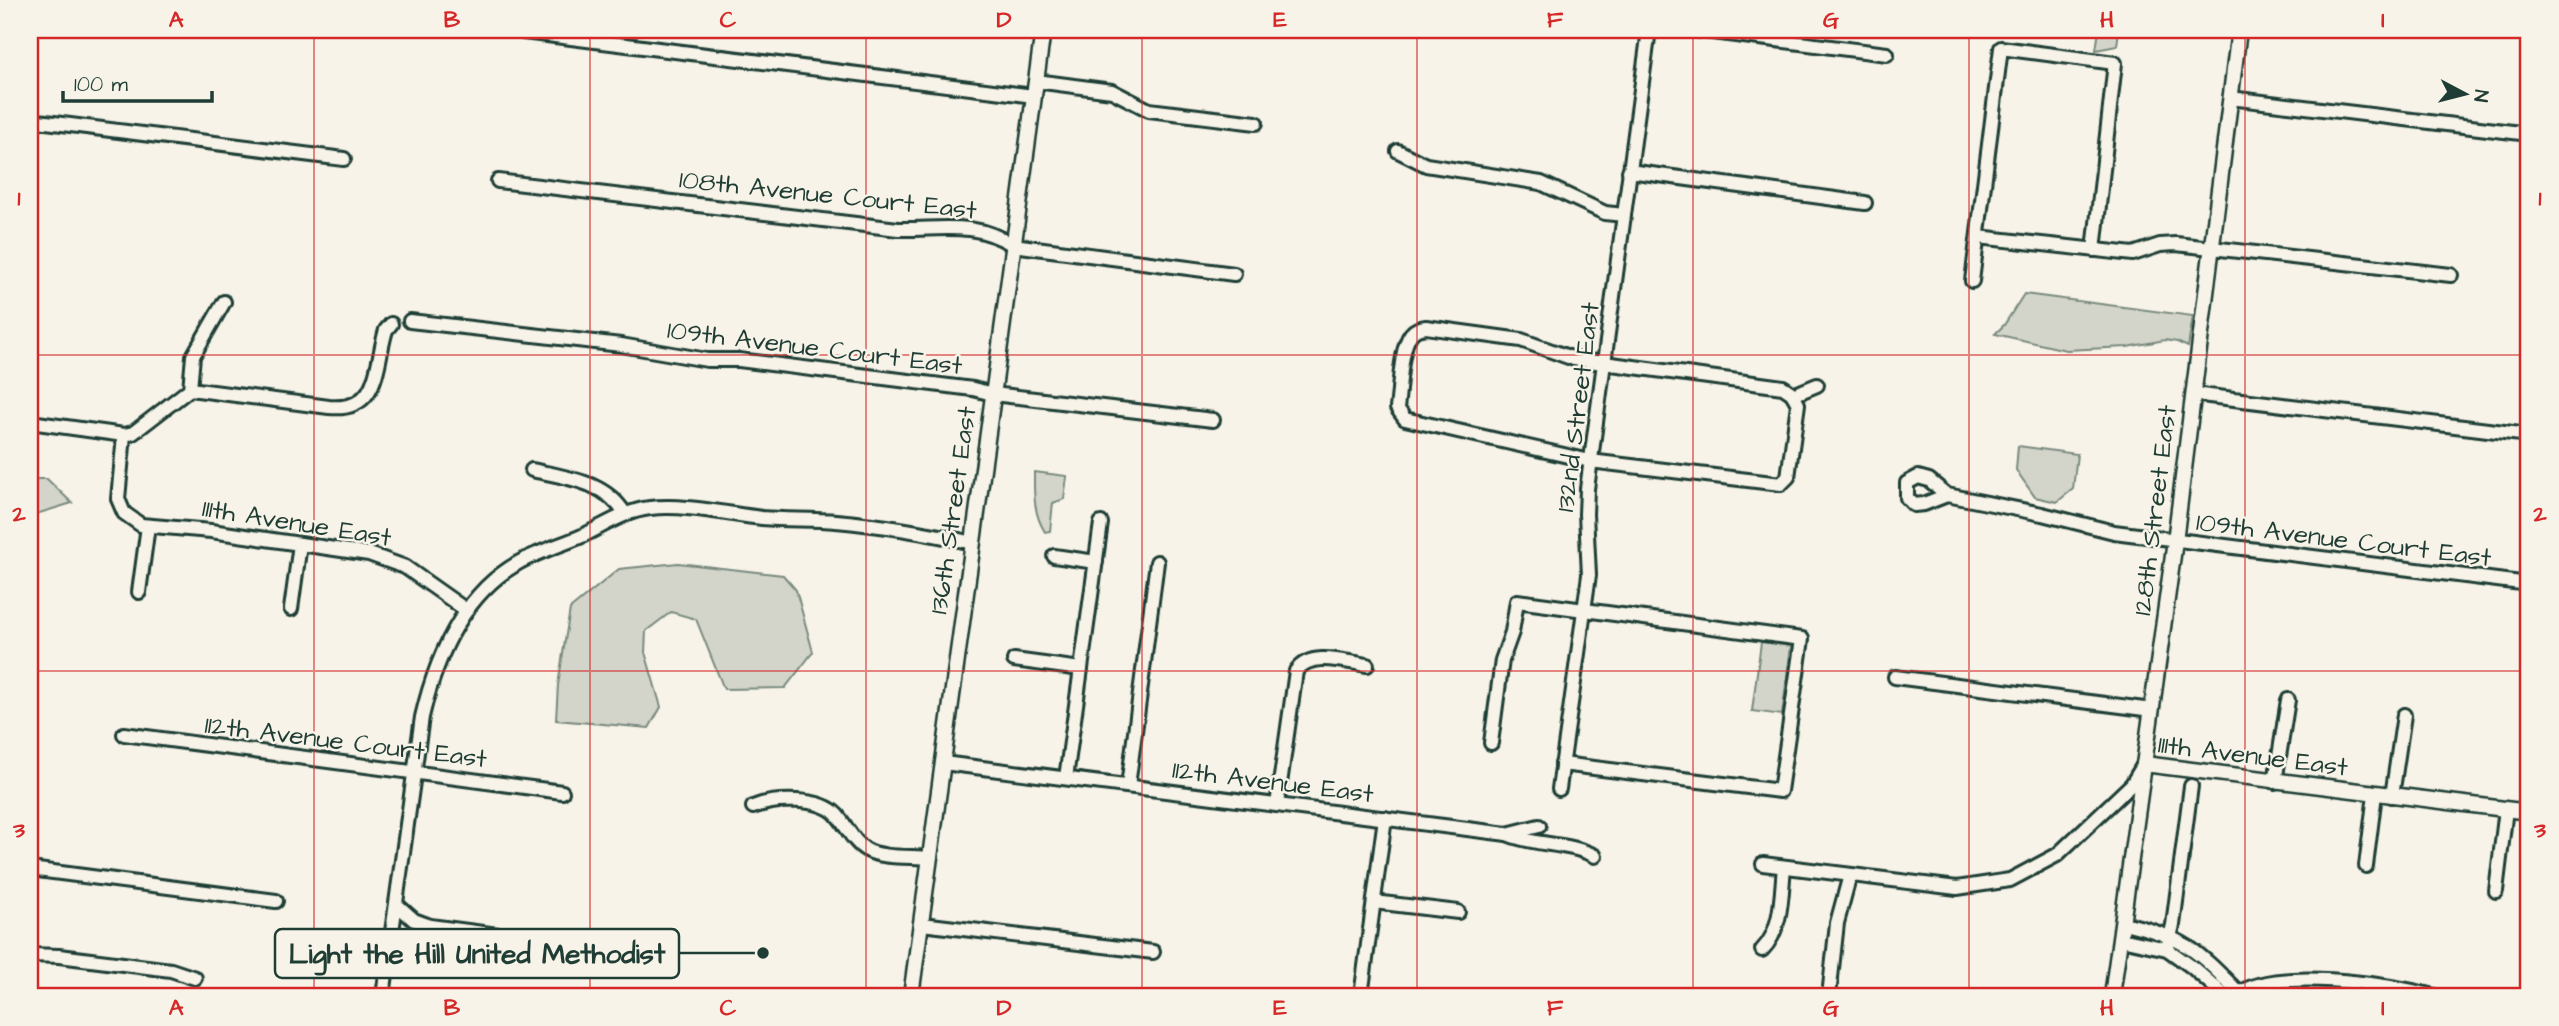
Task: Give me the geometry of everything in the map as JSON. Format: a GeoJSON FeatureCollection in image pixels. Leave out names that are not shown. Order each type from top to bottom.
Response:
{"type":"FeatureCollection","features":[{"type":"Feature","properties":{"kind":"street","name":"136th Street East"},"geometry":{"type":"LineString","coordinates":[[911,996],[1043,30]]}},
{"type":"Feature","properties":{"kind":"street","name":"132nd Street East"},"geometry":{"type":"LineString","coordinates":[[1559,789],[1589,575],[1586,514],[1590,461],[1649,30]]}},
{"type":"Feature","properties":{"kind":"street"},"geometry":{"type":"LineString","coordinates":[[1696,30],[1887,54]]}},
{"type":"Feature","properties":{"kind":"street","name":"128th Street East"},"geometry":{"type":"LineString","coordinates":[[2112,996],[2175,541],[2239,30]]}},
{"type":"Feature","properties":{"kind":"street"},"geometry":{"type":"LineString","coordinates":[[523,32],[1035,88],[1112,91],[1149,110],[1256,123]]}},
{"type":"Feature","properties":{"kind":"street"},"geometry":{"type":"LineString","coordinates":[[1972,281],[2001,48],[2115,63],[2094,250]]}},
{"type":"Feature","properties":{"kind":"street"},"geometry":{"type":"LineString","coordinates":[[2230,98],[2529,134]]}},
{"type":"Feature","properties":{"kind":"street"},"geometry":{"type":"LineString","coordinates":[[30,120],[344,159]]}},
{"type":"Feature","properties":{"kind":"street"},"geometry":{"type":"LineString","coordinates":[[1398,151],[1426,165],[1541,183],[1605,213],[1624,215]]}},
{"type":"Feature","properties":{"kind":"street"},"geometry":{"type":"LineString","coordinates":[[1629,171],[1865,203]]}},
{"type":"Feature","properties":{"kind":"street","name":"108th Avenue Court East"},"geometry":{"type":"LineString","coordinates":[[498,181],[898,229],[957,226],[1001,237],[1013,245],[1234,274]]}},
{"type":"Feature","properties":{"kind":"street"},"geometry":{"type":"LineString","coordinates":[[1978,236],[2133,254],[2160,244],[2211,247],[2451,275]]}},
{"type":"Feature","properties":{"kind":"street"},"geometry":{"type":"LineString","coordinates":[[190,389],[193,356],[224,302]]}},
{"type":"Feature","properties":{"kind":"street","name":"109th Avenue Court East"},"geometry":{"type":"LineString","coordinates":[[410,321],[621,345],[707,360],[739,360],[1213,420]]}},
{"type":"Feature","properties":{"kind":"street"},"geometry":{"type":"LineString","coordinates":[[30,422],[124,435],[133,432],[190,389],[341,408],[360,401],[369,391],[374,381],[386,330],[391,324]]}},
{"type":"Feature","properties":{"kind":"street"},"geometry":{"type":"LineString","coordinates":[[1418,328],[1521,340],[1574,359],[1604,362],[1775,385],[1788,390],[1798,408],[1790,467],[1784,482],[1781,484],[1590,461],[1405,419],[1397,408],[1406,347],[1412,333],[1418,328]]}},
{"type":"Feature","properties":{"kind":"street"},"geometry":{"type":"LineString","coordinates":[[1793,395],[1817,385]]}},
{"type":"Feature","properties":{"kind":"street"},"geometry":{"type":"LineString","coordinates":[[2193,394],[2529,435]]}},
{"type":"Feature","properties":{"kind":"street"},"geometry":{"type":"LineString","coordinates":[[124,435],[118,503],[128,517],[148,526],[139,592]]}},
{"type":"Feature","properties":{"kind":"street"},"geometry":{"type":"LineString","coordinates":[[532,470],[601,490],[614,498],[625,514]]}},
{"type":"Feature","properties":{"kind":"street","name":"109th Avenue Court East"},"geometry":{"type":"LineString","coordinates":[[1947,495],[2109,531],[2529,584]]}},
{"type":"Feature","properties":{"kind":"street"},"geometry":{"type":"LineString","coordinates":[[383,996],[428,690],[446,645],[482,590],[519,563],[625,514],[663,507],[766,518],[873,525],[973,543]]}},
{"type":"Feature","properties":{"kind":"street"},"geometry":{"type":"LineString","coordinates":[[1066,778],[1101,523]]}},
{"type":"Feature","properties":{"kind":"street","name":"111th Avenue East"},"geometry":{"type":"LineString","coordinates":[[148,526],[211,531],[342,549],[388,559],[405,567],[467,610]]}},
{"type":"Feature","properties":{"kind":"street"},"geometry":{"type":"LineString","coordinates":[[291,609],[300,544]]}},
{"type":"Feature","properties":{"kind":"street"},"geometry":{"type":"LineString","coordinates":[[1054,556],[1096,562]]}},
{"type":"Feature","properties":{"kind":"street"},"geometry":{"type":"LineString","coordinates":[[1128,786],[1157,562]]}},
{"type":"Feature","properties":{"kind":"street"},"geometry":{"type":"LineString","coordinates":[[1492,743],[1502,660],[1512,632],[1517,601],[1802,639],[1780,791],[1562,764]]}},
{"type":"Feature","properties":{"kind":"street"},"geometry":{"type":"LineString","coordinates":[[1277,805],[1296,671],[1305,662],[1318,659],[1367,665]]}},
{"type":"Feature","properties":{"kind":"street"},"geometry":{"type":"LineString","coordinates":[[1014,660],[1081,669]]}},
{"type":"Feature","properties":{"kind":"street"},"geometry":{"type":"LineString","coordinates":[[1895,677],[2152,710]]}},
{"type":"Feature","properties":{"kind":"street"},"geometry":{"type":"LineString","coordinates":[[2275,782],[2288,700]]}},
{"type":"Feature","properties":{"kind":"street"},"geometry":{"type":"LineString","coordinates":[[2392,796],[2404,715]]}},
{"type":"Feature","properties":{"kind":"street","name":"112th Avenue Court East"},"geometry":{"type":"LineString","coordinates":[[124,734],[562,792]]}},
{"type":"Feature","properties":{"kind":"street","name":"112th Avenue East"},"geometry":{"type":"LineString","coordinates":[[943,763],[1507,834],[1524,840],[1575,848],[1595,856]]}},
{"type":"Feature","properties":{"kind":"street","name":"111th Avenue East"},"geometry":{"type":"LineString","coordinates":[[1763,864],[1957,888],[2010,880],[2057,855],[2132,783],[2144,764],[2529,812]]}},
{"type":"Feature","properties":{"kind":"street"},"geometry":{"type":"LineString","coordinates":[[2167,949],[2191,786]]}},
{"type":"Feature","properties":{"kind":"street"},"geometry":{"type":"LineString","coordinates":[[2366,866],[2375,794]]}},
{"type":"Feature","properties":{"kind":"street"},"geometry":{"type":"LineString","coordinates":[[753,807],[788,800],[825,808],[836,814],[865,850],[887,855],[930,858]]}},
{"type":"Feature","properties":{"kind":"street"},"geometry":{"type":"LineString","coordinates":[[2496,891],[2506,809]]}},
{"type":"Feature","properties":{"kind":"street"},"geometry":{"type":"LineString","coordinates":[[1361,996],[1385,818]]}},
{"type":"Feature","properties":{"kind":"street"},"geometry":{"type":"LineString","coordinates":[[1507,834],[1539,825]]}},
{"type":"Feature","properties":{"kind":"street"},"geometry":{"type":"LineString","coordinates":[[1762,950],[1772,940],[1776,930],[1784,867]]}},
{"type":"Feature","properties":{"kind":"street"},"geometry":{"type":"LineString","coordinates":[[30,869],[276,901]]}},
{"type":"Feature","properties":{"kind":"street"},"geometry":{"type":"LineString","coordinates":[[1829,996],[1837,923],[1850,875]]}},
{"type":"Feature","properties":{"kind":"street"},"geometry":{"type":"LineString","coordinates":[[1374,902],[1458,912]]}},
{"type":"Feature","properties":{"kind":"street"},"geometry":{"type":"LineString","coordinates":[[396,904],[414,920],[430,926],[544,941]]}},
{"type":"Feature","properties":{"kind":"street"},"geometry":{"type":"LineString","coordinates":[[2123,923],[2171,936],[2192,948],[2237,995],[2257,984],[2292,978],[2358,984],[2434,996]]}},
{"type":"Feature","properties":{"kind":"street"},"geometry":{"type":"LineString","coordinates":[[922,924],[1153,952]]}},
{"type":"Feature","properties":{"kind":"street"},"geometry":{"type":"LineString","coordinates":[[2121,939],[2167,949],[2225,996]]}},
{"type":"Feature","properties":{"kind":"street"},"geometry":{"type":"LineString","coordinates":[[30,955],[171,970],[195,978]]}},
{"type":"Feature","properties":{"kind":"shaded area"},"geometry":{"type":"Polygon","coordinates":[[[2099,30],[2119,30],[2117,46],[2096,50],[2099,30]]]}},
{"type":"Feature","properties":{"kind":"shaded area"},"geometry":{"type":"Polygon","coordinates":[[[2024,294],[2193,316],[2188,347],[2165,340],[2127,347],[2066,350],[1995,334],[2024,294]]]}},
{"type":"Feature","properties":{"kind":"shaded area"},"geometry":{"type":"Polygon","coordinates":[[[2018,446],[2077,454],[2073,489],[2057,502],[2035,497],[2016,470],[2018,446]]]}},
{"type":"Feature","properties":{"kind":"shaded area"},"geometry":{"type":"Polygon","coordinates":[[[1034,472],[1067,476],[1064,499],[1053,503],[1050,531],[1045,532],[1038,518],[1034,472]]]}},
{"type":"Feature","properties":{"kind":"shaded area"},"geometry":{"type":"Polygon","coordinates":[[[30,479],[47,479],[72,503],[30,516],[30,479]]]}},
{"type":"Feature","properties":{"kind":"shaded area"},"geometry":{"type":"Polygon","coordinates":[[[678,563],[783,575],[796,590],[813,652],[785,688],[724,689],[696,619],[671,612],[646,631],[645,652],[661,707],[649,728],[556,720],[558,685],[570,609],[619,569],[678,563]]]}},
{"type":"Feature","properties":{"kind":"shaded area"},"geometry":{"type":"Polygon","coordinates":[[[1761,642],[1791,646],[1782,715],[1752,711],[1761,642]]]}},
{"type":"Feature","properties":{"kind":"place","name":"Light the Hill United Methodist"},"geometry":{"type":"Point","coordinates":[763,953]}}]}
